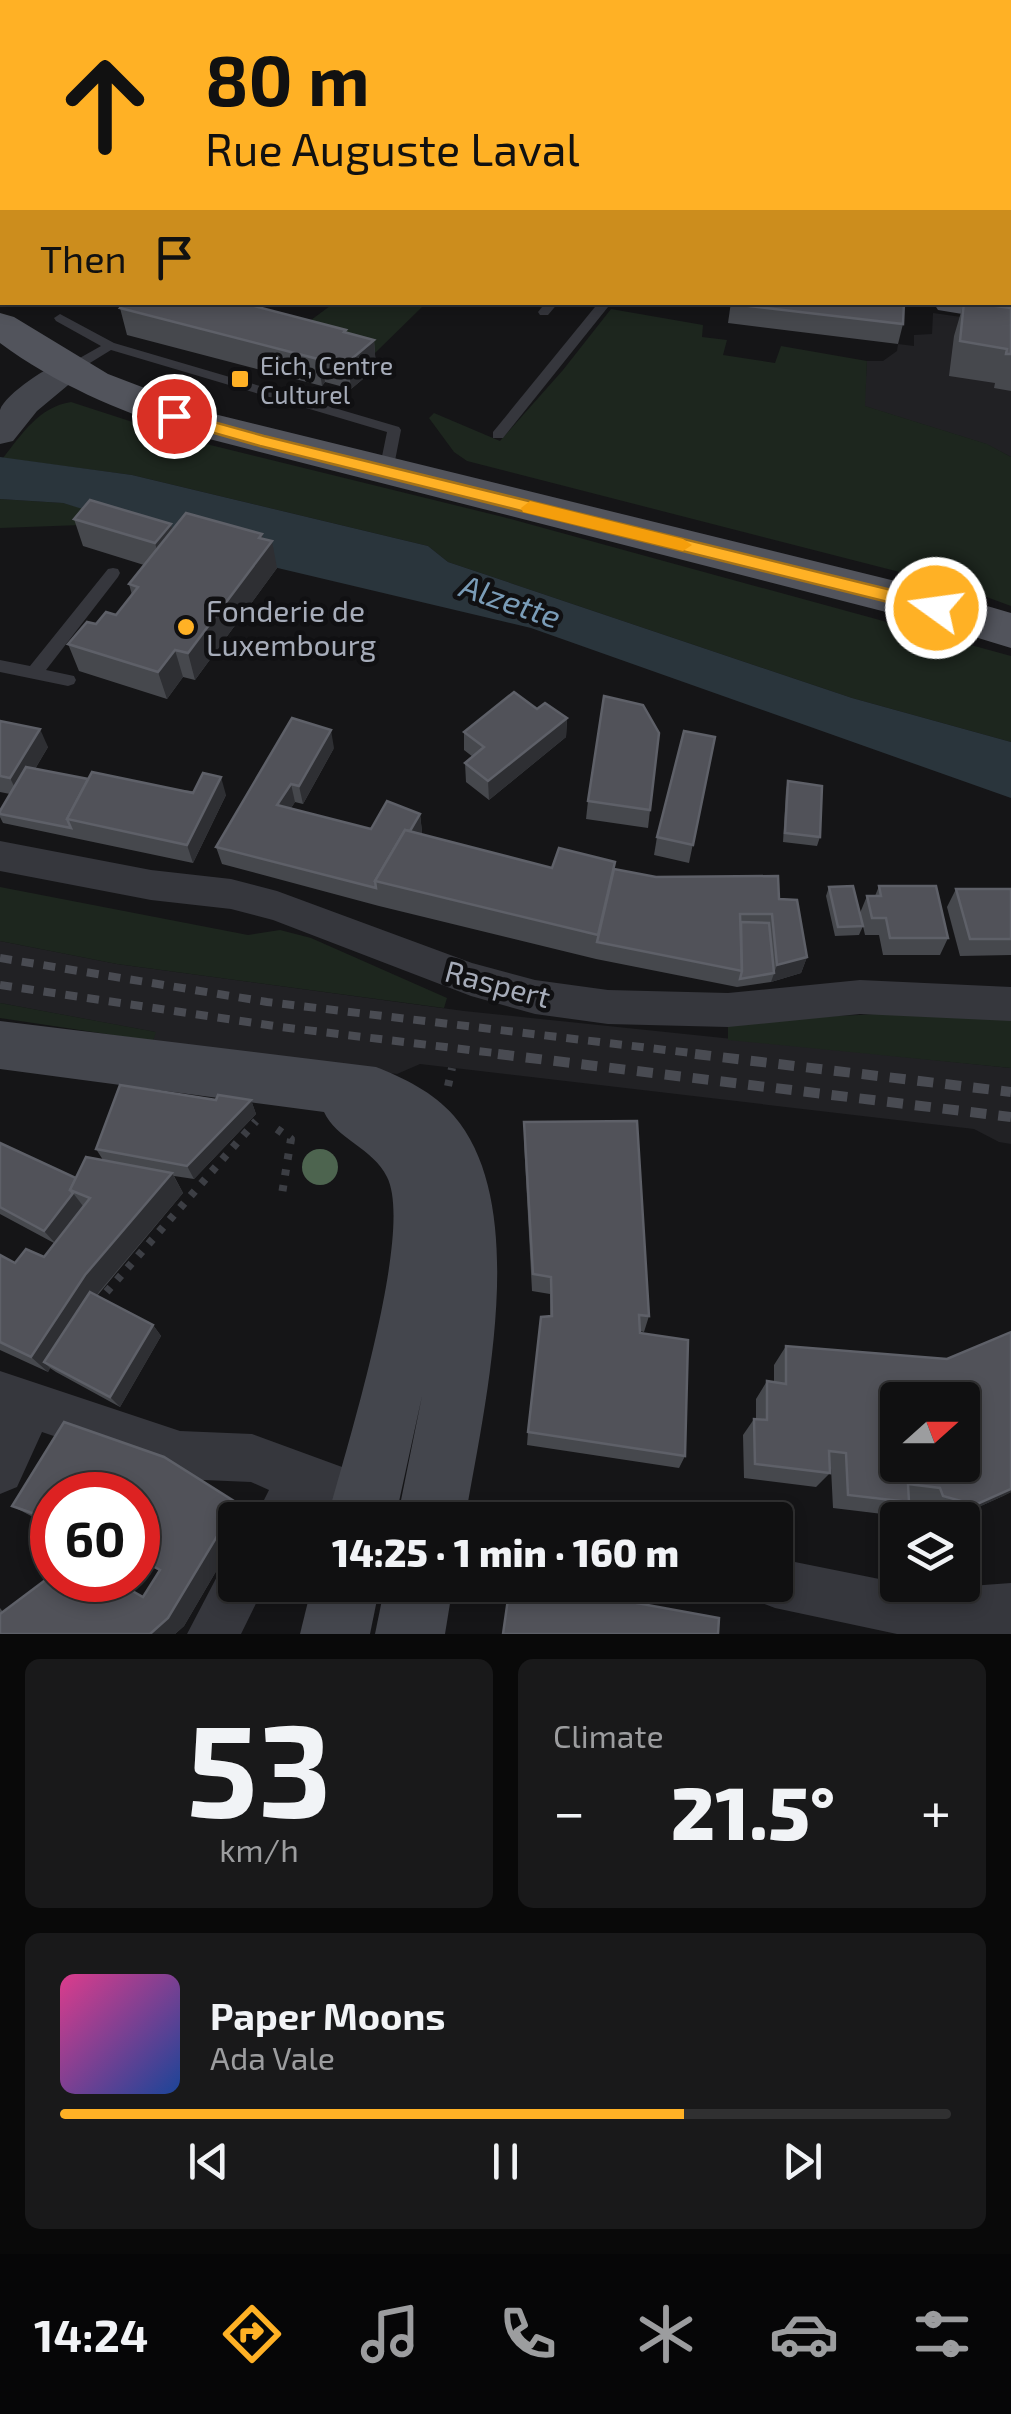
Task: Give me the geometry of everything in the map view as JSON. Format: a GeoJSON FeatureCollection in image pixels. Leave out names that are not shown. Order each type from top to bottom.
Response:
{"type":"FeatureCollection","features":[{"type":"Feature","properties":{"kind":"main road"},"geometry":{"type":"LineString","coordinates":[[974,305],[1011,310]]}},
{"type":"Feature","properties":{"kind":"main road"},"geometry":{"type":"LineString","coordinates":[[0,324],[67,370],[197,424],[936,608],[1011,631]]}},
{"type":"Feature","properties":{"kind":"main road"},"geometry":{"type":"LineString","coordinates":[[5,426],[24,403],[67,370]]}},
{"type":"Feature","properties":{"kind":"main road"},"geometry":{"type":"LineString","coordinates":[[0,1045],[376,1093],[416,1114],[443,1146],[463,1200],[467,1267],[442,1502]]}},
{"type":"Feature","properties":{"kind":"main road"},"geometry":{"type":"LineString","coordinates":[[320,1084],[389,1132],[412,1164],[424,1205],[423,1258],[365,1502]]}},
{"type":"Feature","properties":{"kind":"main road"},"geometry":{"type":"LineString","coordinates":[[335,1634],[342,1602]]}},
{"type":"Feature","properties":{"kind":"main road"},"geometry":{"type":"LineString","coordinates":[[410,1634],[416,1602]]}},
{"type":"Feature","properties":{"kind":"street","name":"Raspert"},"geometry":{"type":"LineString","coordinates":[[0,856],[151,886],[246,898],[471,979],[535,997],[608,1008],[728,1010],[860,997],[1011,1004]]}},
{"type":"Feature","properties":{"kind":"street"},"geometry":{"type":"LineString","coordinates":[[0,1470],[15,1400],[180,1455],[252,1458],[291,1500]]}},
{"type":"Feature","properties":{"kind":"street"},"geometry":{"type":"LineString","coordinates":[[793,1587],[930,1615],[1011,1609]]}},
{"type":"Feature","properties":{"kind":"street"},"geometry":{"type":"LineString","coordinates":[[212,1634],[230,1602]]}},
{"type":"Feature","properties":{"kind":"lane"},"geometry":{"type":"LineString","coordinates":[[498,435],[604,305]]}},
{"type":"Feature","properties":{"kind":"lane"},"geometry":{"type":"LineString","coordinates":[[60,318],[110,346],[394,430],[386,470]]}},
{"type":"Feature","properties":{"kind":"lane"},"geometry":{"type":"LineString","coordinates":[[67,370],[110,346]]}},
{"type":"Feature","properties":{"kind":"lane"},"geometry":{"type":"LineString","coordinates":[[34,672],[113,573]]}},
{"type":"Feature","properties":{"kind":"lane"},"geometry":{"type":"LineString","coordinates":[[0,666],[68,680]]}},
{"type":"Feature","properties":{"kind":"path"},"geometry":{"type":"LineString","coordinates":[[259,1117],[292,1139],[281,1200]]}},
{"type":"Feature","properties":{"kind":"path"},"geometry":{"type":"LineString","coordinates":[[90,1313],[206,1174],[245,1135]]}},
{"type":"Feature","properties":{"kind":"shaded area"},"geometry":{"type":"Polygon","coordinates":[[[331,305],[423,306],[375,353],[299,329],[331,305]]]}},
{"type":"Feature","properties":{"kind":"shaded area"},"geometry":{"type":"Polygon","coordinates":[[[611,309],[703,325],[702,337],[727,340],[723,355],[775,363],[781,346],[867,361],[865,406],[987,444],[1011,457],[1011,606],[962,588],[467,461],[454,452],[429,418],[434,413],[500,441],[611,309]]]}},
{"type":"Feature","properties":{"kind":"shaded area"},"geometry":{"type":"Polygon","coordinates":[[[933,313],[1011,324],[1011,457],[986,444],[864,406],[867,361],[883,361],[897,351],[898,344],[914,346],[914,335],[932,334],[933,313]]]}},
{"type":"Feature","properties":{"kind":"shaded area"},"geometry":{"type":"Polygon","coordinates":[[[71,402],[182,438],[503,517],[1011,656],[1011,742],[852,698],[448,562],[428,546],[132,475],[3,458],[40,416],[71,402]]]}},
{"type":"Feature","properties":{"kind":"shaded area"},"geometry":{"type":"Polygon","coordinates":[[[0,499],[63,503],[102,513],[81,525],[0,528],[0,499]]]}},
{"type":"Feature","properties":{"kind":"shaded area"},"geometry":{"type":"Polygon","coordinates":[[[0,887],[248,935],[280,930],[311,938],[447,998],[444,1008],[117,964],[0,941],[0,887]]]}},
{"type":"Feature","properties":{"kind":"shaded area"},"geometry":{"type":"Polygon","coordinates":[[[0,941],[117,964],[464,1011],[1011,1068],[1011,1144],[974,1129],[420,1064],[397,1074],[153,1041],[155,1032],[0,1003],[0,941]]]}},
{"type":"Feature","properties":{"kind":"shaded area"},"geometry":{"type":"Polygon","coordinates":[[[0,1003],[156,1032],[153,1041],[0,1018],[0,1003]]]}},
{"type":"Feature","properties":{"kind":"shaded area"},"geometry":{"type":"Polygon","coordinates":[[[880,1014],[1011,1017],[1011,1068],[728,1040],[728,1021],[880,1014]]]}},
{"type":"Feature","properties":{"kind":"water","name":"Alzette"},"geometry":{"type":"Polygon","coordinates":[[[0,457],[132,475],[428,546],[448,562],[852,698],[1011,742],[1011,798],[531,628],[265,565],[63,503],[0,499],[0,457]]]}},
{"type":"Feature","properties":{"kind":"building"},"geometry":{"type":"Polygon","coordinates":[[[250,305],[374,340],[348,362],[321,355],[318,359],[120,308],[250,305]]]}},
{"type":"Feature","properties":{"kind":"building"},"geometry":{"type":"Polygon","coordinates":[[[740,305],[904,305],[903,324],[740,305]]]}},
{"type":"Feature","properties":{"kind":"building"},"geometry":{"type":"Polygon","coordinates":[[[964,305],[1011,308],[1011,354],[1006,354],[1007,349],[960,341],[964,305]]]}},
{"type":"Feature","properties":{"kind":"building"},"geometry":{"type":"Polygon","coordinates":[[[90,500],[171,524],[155,543],[74,519],[90,500]]]}},
{"type":"Feature","properties":{"kind":"building","name":"Fonderie de Luxembourg"},"geometry":{"type":"Polygon","coordinates":[[[186,513],[262,534],[259,538],[272,541],[188,653],[175,650],[158,672],[68,644],[87,622],[96,624],[106,612],[116,615],[138,587],[129,584],[186,513]]]}},
{"type":"Feature","properties":{"kind":"building"},"geometry":{"type":"Polygon","coordinates":[[[514,692],[537,709],[545,703],[567,718],[488,781],[465,763],[484,747],[464,732],[514,692]]]}},
{"type":"Feature","properties":{"kind":"building"},"geometry":{"type":"Polygon","coordinates":[[[604,696],[643,705],[659,733],[650,810],[588,801],[604,696]]]}},
{"type":"Feature","properties":{"kind":"building"},"geometry":{"type":"Polygon","coordinates":[[[292,718],[331,730],[299,786],[291,784],[277,805],[371,829],[387,801],[420,814],[410,831],[405,830],[375,881],[376,888],[216,847],[292,718]]]}},
{"type":"Feature","properties":{"kind":"building"},"geometry":{"type":"Polygon","coordinates":[[[0,721],[40,729],[10,778],[0,776],[0,721]]]}},
{"type":"Feature","properties":{"kind":"building"},"geometry":{"type":"Polygon","coordinates":[[[684,731],[715,737],[693,845],[657,837],[684,731]]]}},
{"type":"Feature","properties":{"kind":"building"},"geometry":{"type":"Polygon","coordinates":[[[26,767],[88,779],[67,819],[71,828],[0,814],[26,767]]]}},
{"type":"Feature","properties":{"kind":"building"},"geometry":{"type":"Polygon","coordinates":[[[92,772],[193,793],[203,773],[221,777],[187,845],[67,819],[92,772]]]}},
{"type":"Feature","properties":{"kind":"building"},"geometry":{"type":"Polygon","coordinates":[[[788,781],[822,786],[820,837],[785,833],[788,781]]]}},
{"type":"Feature","properties":{"kind":"building"},"geometry":{"type":"Polygon","coordinates":[[[405,830],[552,868],[559,848],[615,862],[598,935],[375,881],[405,830]]]}},
{"type":"Feature","properties":{"kind":"building"},"geometry":{"type":"Polygon","coordinates":[[[614,869],[656,877],[778,876],[779,899],[797,900],[807,957],[777,965],[772,914],[740,914],[742,971],[597,942],[614,869]]]}},
{"type":"Feature","properties":{"kind":"building"},"geometry":{"type":"Polygon","coordinates":[[[853,886],[863,926],[838,927],[829,887],[853,886]]]}},
{"type":"Feature","properties":{"kind":"building"},"geometry":{"type":"Polygon","coordinates":[[[879,886],[936,886],[948,938],[890,938],[886,918],[872,918],[867,896],[881,896],[879,886]]]}},
{"type":"Feature","properties":{"kind":"building"},"geometry":{"type":"Polygon","coordinates":[[[956,889],[1011,889],[1011,939],[970,939],[956,889]]]}},
{"type":"Feature","properties":{"kind":"building"},"geometry":{"type":"Polygon","coordinates":[[[741,922],[769,923],[774,973],[740,979],[741,922]]]}},
{"type":"Feature","properties":{"kind":"building"},"geometry":{"type":"Polygon","coordinates":[[[120,1085],[216,1100],[218,1095],[251,1100],[187,1166],[96,1149],[120,1085]]]}},
{"type":"Feature","properties":{"kind":"building"},"geometry":{"type":"Polygon","coordinates":[[[637,1121],[649,1316],[639,1315],[640,1333],[688,1340],[685,1456],[528,1432],[541,1317],[552,1316],[551,1277],[533,1274],[524,1122],[637,1121]]]}},
{"type":"Feature","properties":{"kind":"building"},"geometry":{"type":"Polygon","coordinates":[[[0,1143],[76,1178],[70,1190],[73,1193],[44,1231],[0,1207],[0,1143]]]}},
{"type":"Feature","properties":{"kind":"building"},"geometry":{"type":"Polygon","coordinates":[[[86,1157],[172,1173],[85,1275],[31,1357],[0,1342],[0,1255],[15,1263],[26,1249],[44,1257],[90,1198],[70,1190],[86,1157]]]}},
{"type":"Feature","properties":{"kind":"building"},"geometry":{"type":"Polygon","coordinates":[[[90,1292],[153,1325],[110,1397],[44,1362],[90,1292]]]}},
{"type":"Feature","properties":{"kind":"building"},"geometry":{"type":"Polygon","coordinates":[[[1011,1332],[1011,1489],[980,1503],[943,1496],[940,1488],[908,1484],[909,1502],[848,1495],[846,1453],[829,1451],[830,1473],[755,1464],[754,1419],[767,1420],[767,1381],[786,1384],[786,1346],[947,1359],[1011,1332]]]}},
{"type":"Feature","properties":{"kind":"building"},"geometry":{"type":"Polygon","coordinates":[[[64,1422],[164,1457],[235,1502],[218,1502],[218,1535],[168,1618],[150,1634],[0,1634],[0,1614],[30,1592],[30,1602],[160,1602],[160,1472],[33,1472],[64,1422]]]}},
{"type":"Feature","properties":{"kind":"building"},"geometry":{"type":"Polygon","coordinates":[[[30,1477],[30,1512],[12,1506],[30,1477]]]}},
{"type":"Feature","properties":{"kind":"building"},"geometry":{"type":"Polygon","coordinates":[[[508,1602],[631,1602],[719,1618],[718,1634],[503,1634],[508,1602]]]}},
{"type":"Feature","properties":{"kind":"railway"},"geometry":{"type":"LineString","coordinates":[[0,958],[267,1002],[716,1056]]}},
{"type":"Feature","properties":{"kind":"railway"},"geometry":{"type":"LineString","coordinates":[[0,985],[281,1027],[519,1056]]}},
{"type":"Feature","properties":{"kind":"railway"},"geometry":{"type":"LineString","coordinates":[[498,1054],[1011,1117]]}},
{"type":"Feature","properties":{"kind":"railway"},"geometry":{"type":"LineString","coordinates":[[695,1054],[1011,1092]]}},
{"type":"Feature","properties":{"kind":"slow traffic"},"geometry":{"type":"LineString","coordinates":[[530,508],[683,545]]}},
{"type":"Feature","properties":{"kind":"place","name":"Eich, Centre Culturel"},"geometry":{"type":"Point","coordinates":[240,379]}},
{"type":"Feature","properties":{"kind":"place","name":"Fonderie de Luxembourg"},"geometry":{"type":"Point","coordinates":[186,627]}},
{"type":"Feature","properties":{"kind":"route"},"geometry":{"type":"LineString","coordinates":[[174,416],[260,441],[936,608]]}}]}
